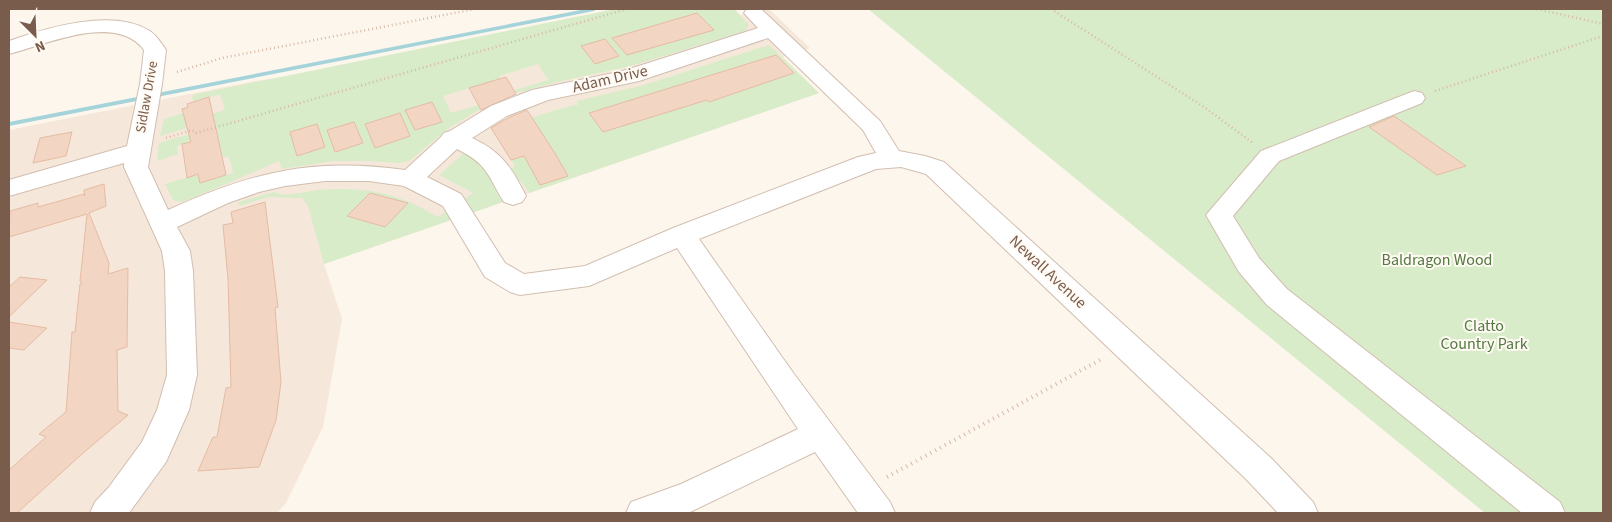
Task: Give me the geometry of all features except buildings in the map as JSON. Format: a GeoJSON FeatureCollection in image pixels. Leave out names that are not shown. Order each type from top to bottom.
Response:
{"type":"FeatureCollection","features":[{"type":"Feature","properties":{"kind":"street"},"geometry":{"type":"LineString","coordinates":[[754,13],[872,126],[886,148],[890,159]]}},
{"type":"Feature","properties":{"kind":"street","name":"Sidlaw Drive"},"geometry":{"type":"LineString","coordinates":[[9,48],[56,33],[114,28],[138,33],[148,40],[155,50],[160,79],[146,107],[136,167],[176,251],[179,271],[182,375],[173,410],[154,452],[121,498],[107,513]]}},
{"type":"Feature","properties":{"kind":"street","name":"Adam Drive"},"geometry":{"type":"LineString","coordinates":[[410,179],[452,138],[476,123],[507,108],[538,96],[632,75],[772,30]]}},
{"type":"Feature","properties":{"kind":"street"},"geometry":{"type":"LineString","coordinates":[[1414,98],[1270,156],[1218,215],[1249,265],[1277,297],[1548,513]]}},
{"type":"Feature","properties":{"kind":"street"},"geometry":{"type":"LineString","coordinates":[[452,138],[484,152],[498,165],[513,196]]}},
{"type":"Feature","properties":{"kind":"street"},"geometry":{"type":"LineString","coordinates":[[9,188],[138,148]]}},
{"type":"Feature","properties":{"kind":"street","name":"Newall Avenue"},"geometry":{"type":"LineString","coordinates":[[162,223],[219,197],[253,185],[285,178],[325,173],[369,173],[410,179],[452,200],[495,270],[520,285],[589,276],[682,234],[867,163],[890,159],[914,160],[935,168],[1259,469],[1301,513]]}},
{"type":"Feature","properties":{"kind":"street"},"geometry":{"type":"LineString","coordinates":[[682,234],[820,434],[870,502]]}},
{"type":"Feature","properties":{"kind":"street"},"geometry":{"type":"LineString","coordinates":[[643,513],[690,497],[715,486],[820,434]]}},
{"type":"Feature","properties":{"kind":"path"},"geometry":{"type":"LineString","coordinates":[[160,79],[222,58],[475,9]]}},
{"type":"Feature","properties":{"kind":"path"},"geometry":{"type":"LineString","coordinates":[[138,148],[192,130],[196,133],[627,9]]}},
{"type":"Feature","properties":{"kind":"path"},"geometry":{"type":"LineString","coordinates":[[1051,9],[1092,37],[1215,113],[1270,156]]}},
{"type":"Feature","properties":{"kind":"path"},"geometry":{"type":"LineString","coordinates":[[1537,9],[1603,24]]}},
{"type":"Feature","properties":{"kind":"path"},"geometry":{"type":"LineString","coordinates":[[1414,98],[1603,36]]}},
{"type":"Feature","properties":{"kind":"path"},"geometry":{"type":"LineString","coordinates":[[870,502],[1127,346]]}},
{"type":"Feature","properties":{"kind":"shaded area"},"geometry":{"type":"Polygon","coordinates":[[[734,9],[741,15],[769,9],[810,48],[783,57],[819,93],[324,264],[342,319],[323,427],[286,503],[277,513],[9,513],[9,130],[255,81],[734,9]]]}},
{"type":"Feature","properties":{"kind":"green space"},"geometry":{"type":"Polygon","coordinates":[[[615,9],[734,9],[748,24],[745,31],[631,66],[516,93],[475,112],[449,128],[409,161],[400,163],[334,161],[282,169],[279,161],[180,202],[173,200],[165,184],[198,174],[200,183],[233,173],[229,156],[194,166],[221,152],[217,134],[177,146],[178,154],[157,161],[159,143],[196,132],[194,126],[160,136],[164,119],[183,113],[186,122],[225,110],[220,94],[193,102],[192,95],[615,9]],[[538,64],[499,76],[508,92],[548,80],[538,64]],[[484,84],[443,96],[451,113],[493,101],[484,84]]]}},
{"type":"Feature","properties":{"kind":"green space","name":"Clatto Country Park"},"geometry":{"type":"Polygon","coordinates":[[[868,9],[1603,9],[1603,513],[1485,513],[868,9]]]}},
{"type":"Feature","properties":{"kind":"green space"},"geometry":{"type":"Polygon","coordinates":[[[769,45],[819,93],[529,193],[522,182],[516,180],[510,170],[515,166],[511,160],[549,147],[517,122],[573,105],[579,105],[576,101],[644,85],[769,45]]]}},
{"type":"Feature","properties":{"kind":"green space"},"geometry":{"type":"Polygon","coordinates":[[[466,151],[489,168],[503,202],[324,264],[308,206],[302,198],[268,197],[240,206],[238,202],[274,192],[290,194],[336,189],[367,190],[409,202],[438,217],[473,193],[439,175],[466,151]],[[370,193],[347,216],[385,227],[408,203],[370,193]]]}},
{"type":"Feature","properties":{"kind":"waterway"},"geometry":{"type":"LineString","coordinates":[[9,124],[594,9]]}},
{"type":"Feature","properties":{"kind":"park label","name":"Baldragon Wood"},"geometry":{"type":"Point","coordinates":[1437,260]}}]}
